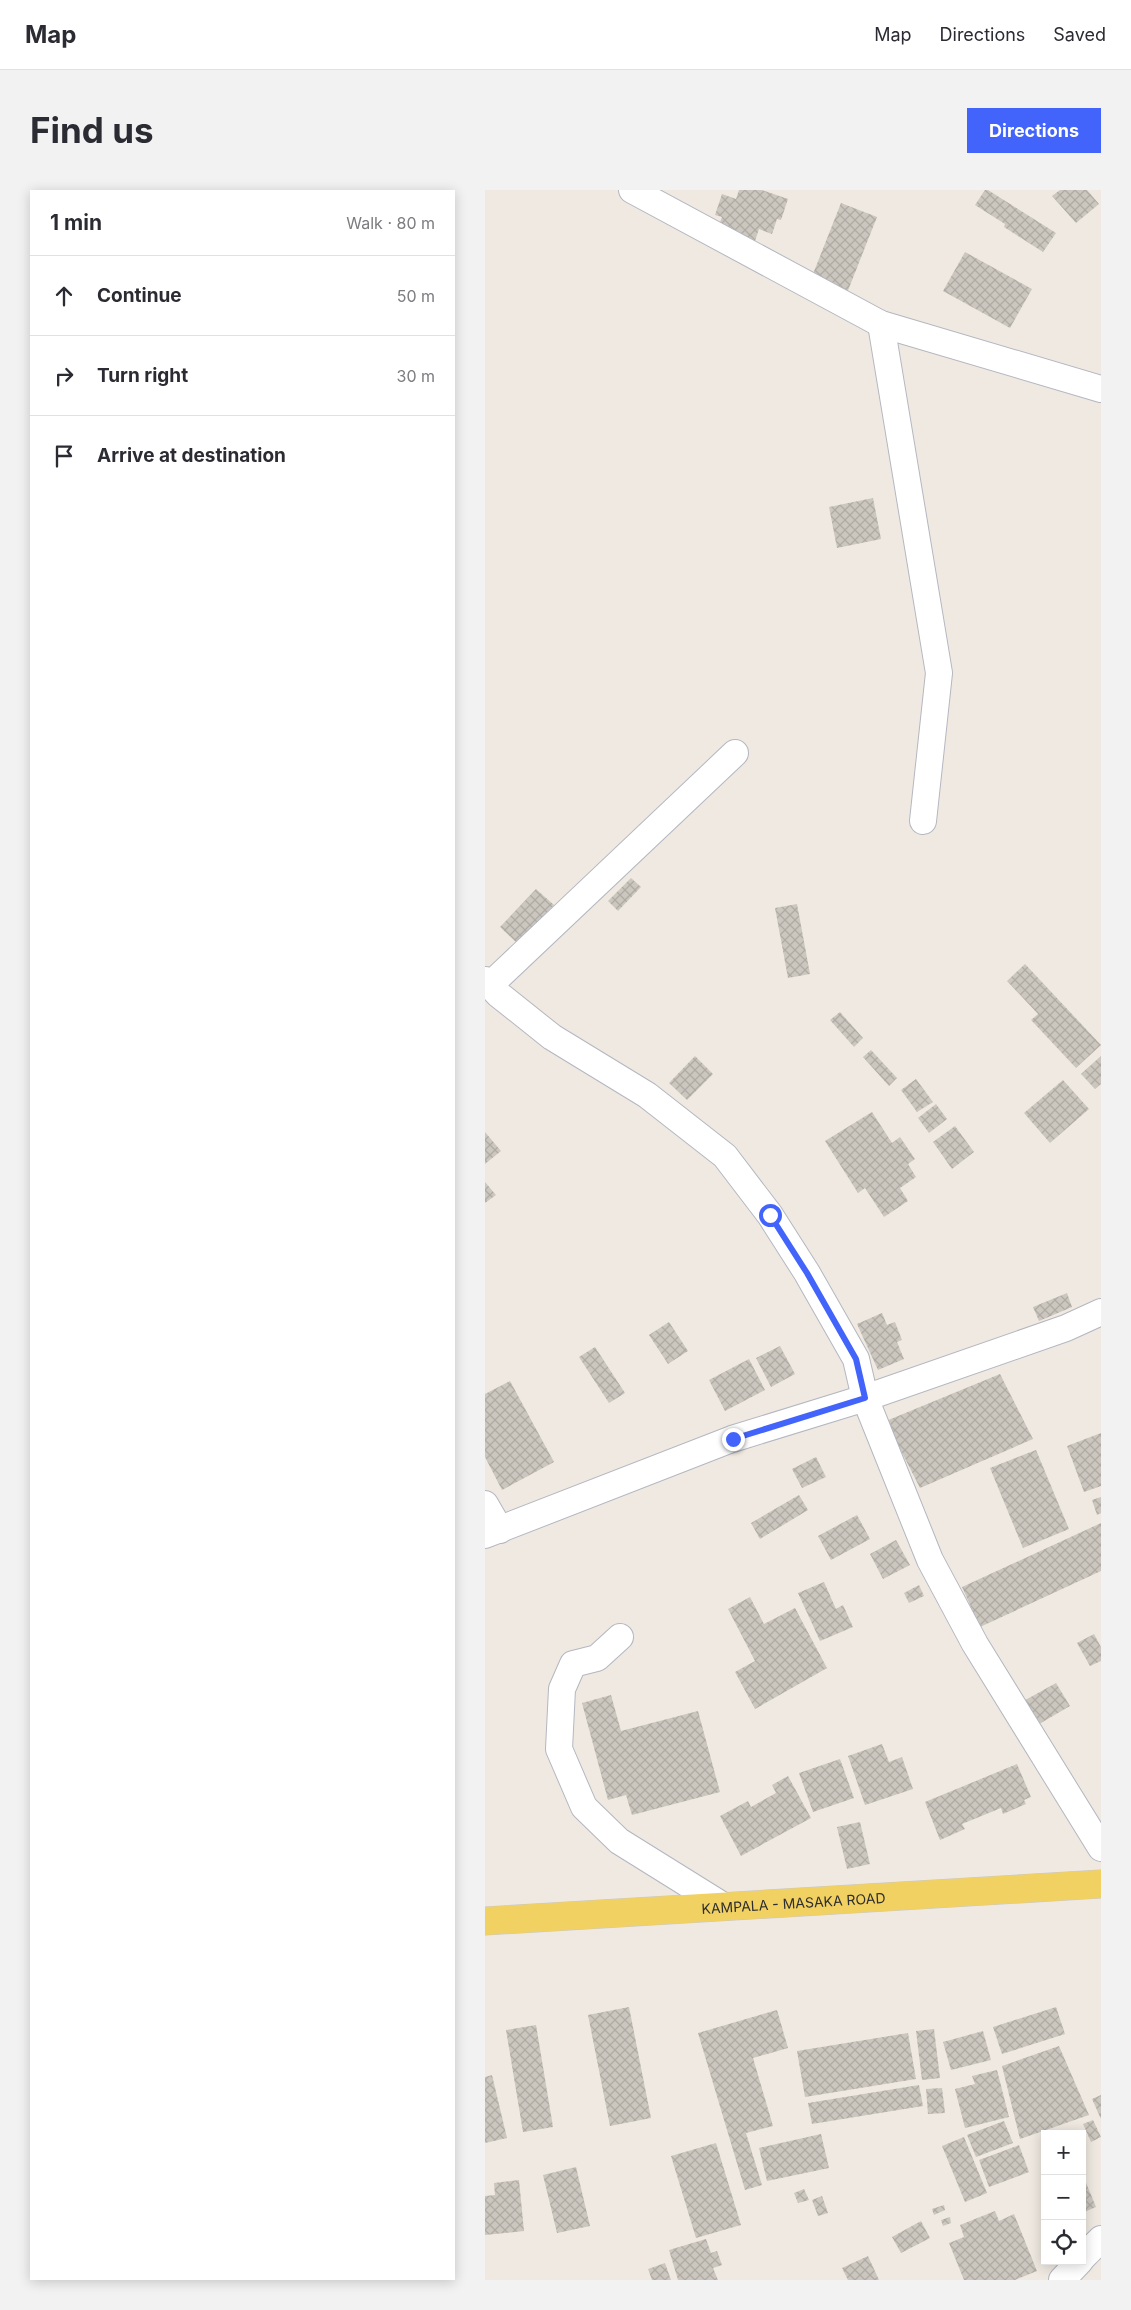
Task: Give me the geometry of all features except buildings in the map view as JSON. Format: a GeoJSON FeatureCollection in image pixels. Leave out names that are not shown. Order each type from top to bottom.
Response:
{"type":"FeatureCollection","features":[{"type":"Feature","properties":{"kind":"main road","name":"KAMPALA - MASAKA ROAD"},"geometry":{"type":"LineString","coordinates":[[485,1921],[1101,1884]]}},
{"type":"Feature","properties":{"kind":"street"},"geometry":{"type":"LineString","coordinates":[[637,192],[881,324],[1101,389]]}},
{"type":"Feature","properties":{"kind":"street"},"geometry":{"type":"LineString","coordinates":[[881,324],[939,673],[923,821]]}},
{"type":"Feature","properties":{"kind":"street"},"geometry":{"type":"LineString","coordinates":[[735,753],[487,983],[552,1037],[647,1095],[725,1156],[770,1215],[807,1273],[856,1359],[865,1398],[929,1560],[975,1644],[1101,1848]]}},
{"type":"Feature","properties":{"kind":"street"},"geometry":{"type":"LineString","coordinates":[[485,1504],[493,1533],[733,1439],[865,1398],[1066,1328],[1101,1312]]}},
{"type":"Feature","properties":{"kind":"street"},"geometry":{"type":"LineString","coordinates":[[620,1637],[597,1658],[573,1664],[562,1689],[559,1749],[584,1807],[619,1841],[725,1907]]}},
{"type":"Feature","properties":{"kind":"street"},"geometry":{"type":"LineString","coordinates":[[1086,2254],[1101,2239]]}},
{"type":"Feature","properties":{"kind":"street"},"geometry":{"type":"LineString","coordinates":[[1062,2280],[1075,2265]]}},
{"type":"Feature","properties":{"kind":"route"},"geometry":{"type":"LineString","coordinates":[[733,1439],[865,1398],[856,1359],[807,1273],[770,1215]]}}]}
